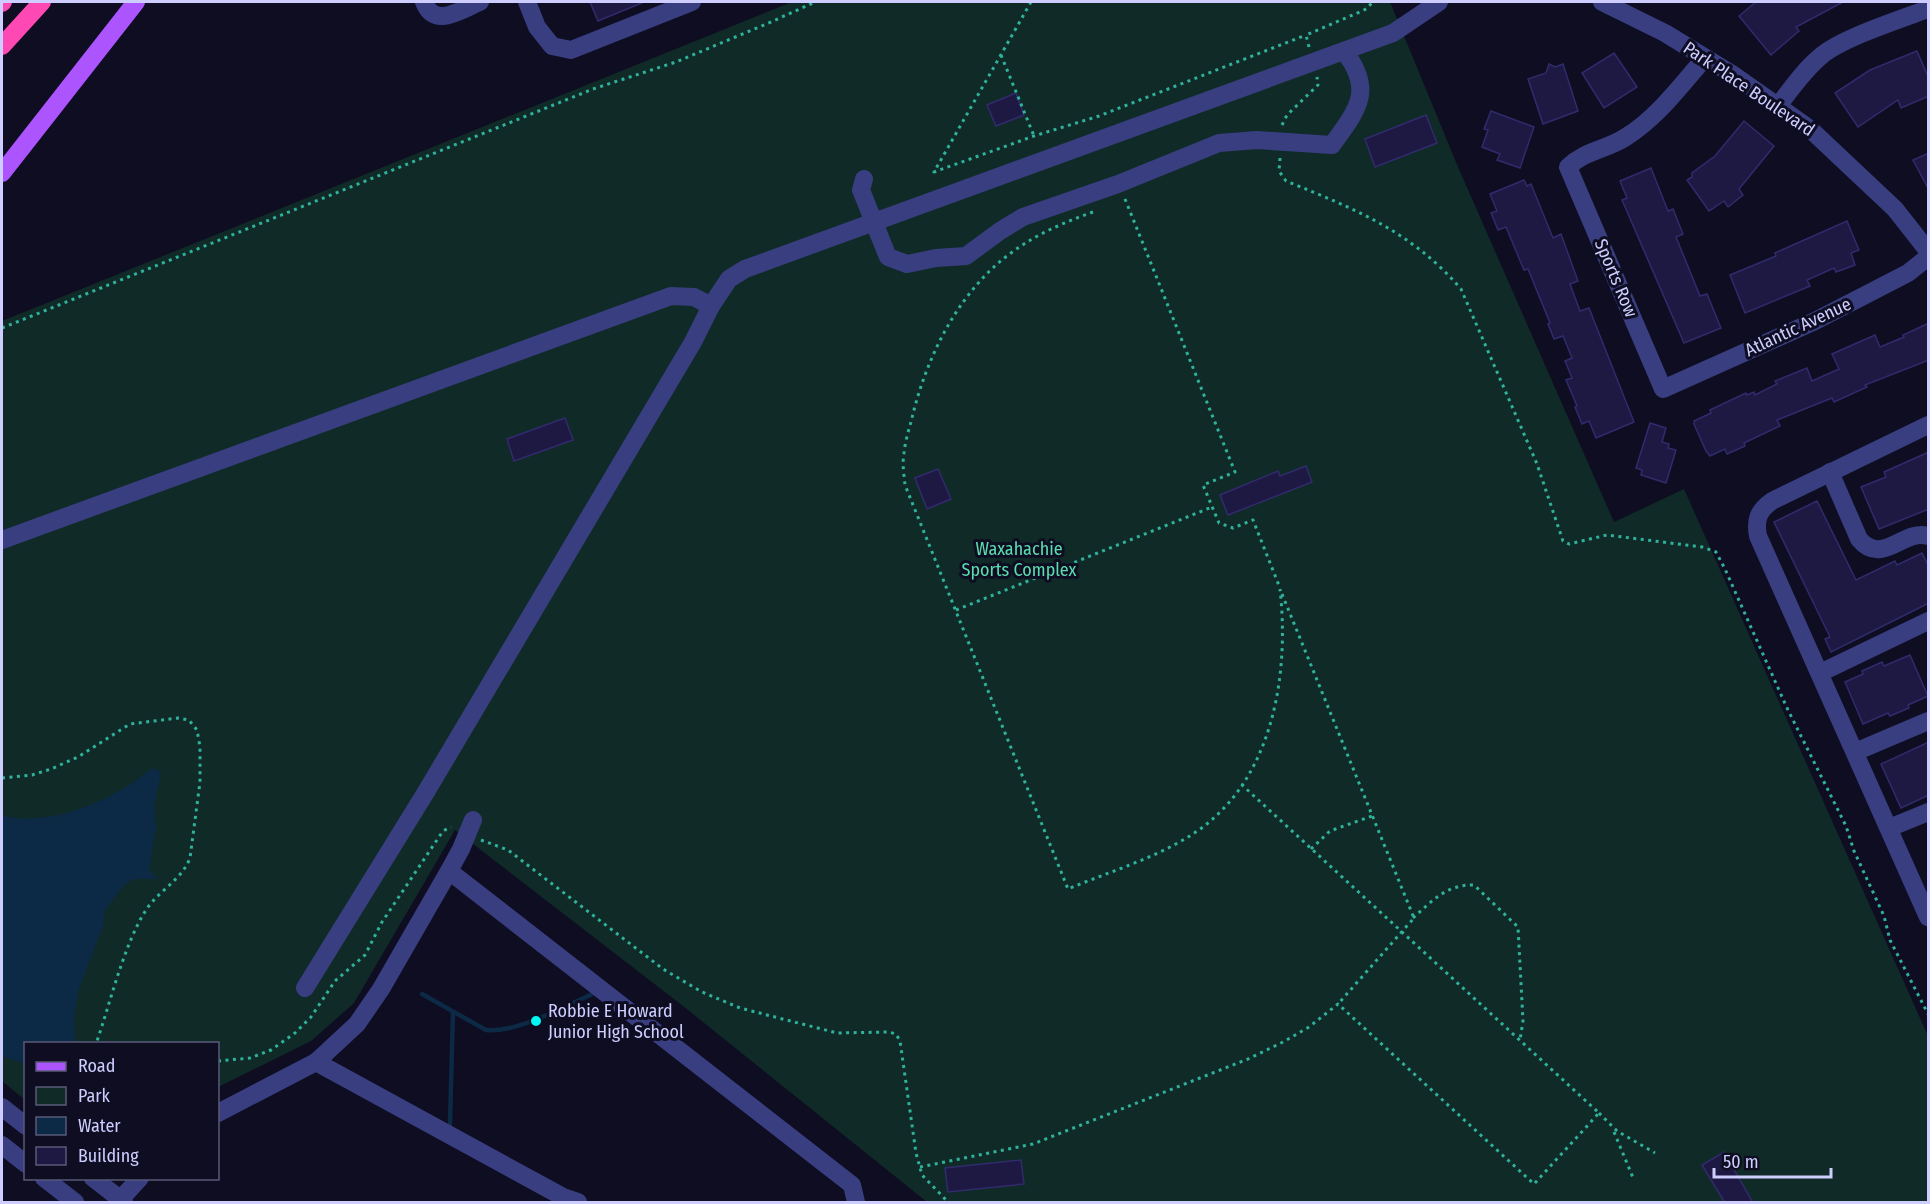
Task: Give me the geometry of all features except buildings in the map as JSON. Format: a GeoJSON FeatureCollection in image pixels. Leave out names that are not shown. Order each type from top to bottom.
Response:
{"type":"FeatureCollection","features":[{"type":"Feature","properties":{"kind":"highway"},"geometry":{"type":"LineString","coordinates":[[2,46],[42,2]]}},
{"type":"Feature","properties":{"kind":"main road"},"geometry":{"type":"LineString","coordinates":[[2,173],[136,2]]}},
{"type":"Feature","properties":{"kind":"street"},"geometry":{"type":"LineString","coordinates":[[424,2],[427,9],[435,16],[443,17],[480,2]]}},
{"type":"Feature","properties":{"kind":"street"},"geometry":{"type":"LineString","coordinates":[[527,2],[537,27],[552,46],[572,50],[692,2]]}},
{"type":"Feature","properties":{"kind":"street"},"geometry":{"type":"LineString","coordinates":[[305,988],[438,771],[729,279],[745,269],[1393,33],[1439,2]]}},
{"type":"Feature","properties":{"kind":"street","name":"Park Place Boulevard"},"geometry":{"type":"LineString","coordinates":[[1602,2],[1665,33],[1810,129],[1895,209],[1929,251]]}},
{"type":"Feature","properties":{"kind":"street"},"geometry":{"type":"LineString","coordinates":[[1778,106],[1806,70],[1823,54],[1849,40],[1929,9]]}},
{"type":"Feature","properties":{"kind":"street"},"geometry":{"type":"LineString","coordinates":[[864,179],[861,190],[888,257],[907,264],[936,258],[966,256],[1023,217],[1118,184],[1219,142],[1257,140],[1332,145],[1358,108],[1360,87],[1355,65],[1344,51]]}},
{"type":"Feature","properties":{"kind":"street","name":"Sports Row"},"geometry":{"type":"LineString","coordinates":[[1663,389],[1568,167],[1578,157],[1625,138],[1655,116],[1705,58]]}},
{"type":"Feature","properties":{"kind":"street","name":"Atlantic Avenue"},"geometry":{"type":"LineString","coordinates":[[1663,389],[1815,321],[1908,273],[1929,257]]}},
{"type":"Feature","properties":{"kind":"street"},"geometry":{"type":"LineString","coordinates":[[2,540],[671,296],[694,297],[711,306]]}},
{"type":"Feature","properties":{"kind":"street"},"geometry":{"type":"LineString","coordinates":[[1929,425],[1772,501],[1761,511],[1756,522],[1758,536],[1929,917]]}},
{"type":"Feature","properties":{"kind":"street"},"geometry":{"type":"LineString","coordinates":[[1830,472],[1859,539],[1864,545],[1884,549],[1915,536],[1929,536]]}},
{"type":"Feature","properties":{"kind":"street"},"geometry":{"type":"LineString","coordinates":[[1820,673],[1929,621]]}},
{"type":"Feature","properties":{"kind":"street"},"geometry":{"type":"LineString","coordinates":[[1855,752],[1929,720]]}},
{"type":"Feature","properties":{"kind":"street"},"geometry":{"type":"LineString","coordinates":[[1889,828],[1929,812]]}},
{"type":"Feature","properties":{"kind":"street"},"geometry":{"type":"LineString","coordinates":[[219,1112],[316,1062],[357,1024],[381,989],[471,827]]}},
{"type":"Feature","properties":{"kind":"street"},"geometry":{"type":"LineString","coordinates":[[448,871],[852,1185],[856,1203]]}},
{"type":"Feature","properties":{"kind":"street"},"geometry":{"type":"LineString","coordinates":[[316,1062],[563,1197],[578,1203]]}},
{"type":"Feature","properties":{"kind":"street"},"geometry":{"type":"LineString","coordinates":[[2,1107],[24,1124]]}},
{"type":"Feature","properties":{"kind":"street"},"geometry":{"type":"LineString","coordinates":[[2,1145],[24,1162]]}},
{"type":"Feature","properties":{"kind":"street"},"geometry":{"type":"LineString","coordinates":[[45,1180],[75,1203]]}},
{"type":"Feature","properties":{"kind":"street"},"geometry":{"type":"LineString","coordinates":[[94,1180],[121,1202],[139,1180]]}},
{"type":"Feature","properties":{"kind":"path"},"geometry":{"type":"LineString","coordinates":[[2,328],[593,89],[676,62],[815,2]]}},
{"type":"Feature","properties":{"kind":"path"},"geometry":{"type":"LineString","coordinates":[[1031,2],[934,171],[1099,116],[1306,35],[1362,11],[1372,2]]}},
{"type":"Feature","properties":{"kind":"path"},"geometry":{"type":"LineString","coordinates":[[1306,35],[1317,73],[1318,85],[1287,115],[1282,126],[1279,171],[1286,181],[1365,214],[1407,239],[1442,266],[1461,289],[1537,464],[1563,541],[1569,544],[1607,535],[1702,547],[1716,552],[1787,708],[1846,826],[1854,851],[1884,916],[1890,940],[1929,1014]]}},
{"type":"Feature","properties":{"kind":"path"},"geometry":{"type":"LineString","coordinates":[[1000,55],[1034,136]]}},
{"type":"Feature","properties":{"kind":"path"},"geometry":{"type":"LineString","coordinates":[[1118,184],[1235,472],[1203,485],[1219,523],[1233,528],[1253,520],[1413,918]]}},
{"type":"Feature","properties":{"kind":"path"},"geometry":{"type":"LineString","coordinates":[[1095,211],[1065,222],[1013,251],[968,294],[940,339],[922,380],[903,454],[905,485],[1068,889],[1183,840],[1207,823],[1242,785],[1253,768],[1272,718],[1282,637],[1283,610],[1280,589]]}},
{"type":"Feature","properties":{"kind":"path"},"geometry":{"type":"LineString","coordinates":[[956,610],[1212,507]]}},
{"type":"Feature","properties":{"kind":"path"},"geometry":{"type":"LineString","coordinates":[[2,778],[32,775],[51,769],[78,757],[130,724],[178,718],[189,720],[197,730],[200,747],[200,782],[190,858],[186,870],[147,908],[141,919],[130,943],[97,1042]]}},
{"type":"Feature","properties":{"kind":"path"},"geometry":{"type":"LineString","coordinates":[[1242,785],[1612,1127],[1654,1153]]}},
{"type":"Feature","properties":{"kind":"path"},"geometry":{"type":"LineString","coordinates":[[1311,849],[1330,831],[1372,816]]}},
{"type":"Feature","properties":{"kind":"path"},"geometry":{"type":"LineString","coordinates":[[219,1061],[250,1058],[271,1050],[295,1033],[311,1017],[335,981],[365,956],[382,922],[443,831],[454,826],[471,827],[483,842],[508,850],[663,969],[702,992],[740,1008],[837,1033],[889,1032],[896,1034],[900,1041],[916,1153],[922,1175],[948,1203]]}},
{"type":"Feature","properties":{"kind":"path"},"geometry":{"type":"LineString","coordinates":[[920,1167],[1033,1144],[1248,1059],[1283,1042],[1309,1027],[1338,1004],[1413,918],[1449,888],[1474,885],[1518,927],[1523,1021],[1520,1040]]}},
{"type":"Feature","properties":{"kind":"path"},"geometry":{"type":"LineString","coordinates":[[1338,1004],[1534,1184],[1599,1113]]}},
{"type":"Feature","properties":{"kind":"path"},"geometry":{"type":"LineString","coordinates":[[1612,1127],[1634,1180]]}},
{"type":"Feature","properties":{"kind":"green space","name":"Waxahachie Sports Complex"},"geometry":{"type":"Polygon","coordinates":[[[792,2],[1390,2],[1458,167],[1614,522],[1684,489],[1928,1036],[1928,1202],[927,1202],[683,1006],[455,830],[354,1003],[311,1041],[219,1087],[219,1042],[24,1042],[24,1099],[2,1081],[2,321],[792,2]]]}},
{"type":"Feature","properties":{"kind":"water"},"geometry":{"type":"Polygon","coordinates":[[[154,768],[161,773],[154,806],[156,827],[149,870],[158,879],[132,879],[105,910],[103,926],[79,989],[74,1016],[75,1042],[24,1042],[24,1064],[4,1057],[2,1055],[2,816],[36,818],[69,812],[116,793],[154,768]]]}},
{"type":"Feature","properties":{"kind":"waterway"},"geometry":{"type":"LineString","coordinates":[[422,994],[486,1030],[499,1030],[527,1023],[595,993]]}},
{"type":"Feature","properties":{"kind":"waterway"},"geometry":{"type":"LineString","coordinates":[[450,1124],[453,1012]]}},
{"type":"Feature","properties":{"kind":"place","name":"Robbie E Howard Junior High School"},"geometry":{"type":"Point","coordinates":[536,1021]}}]}
